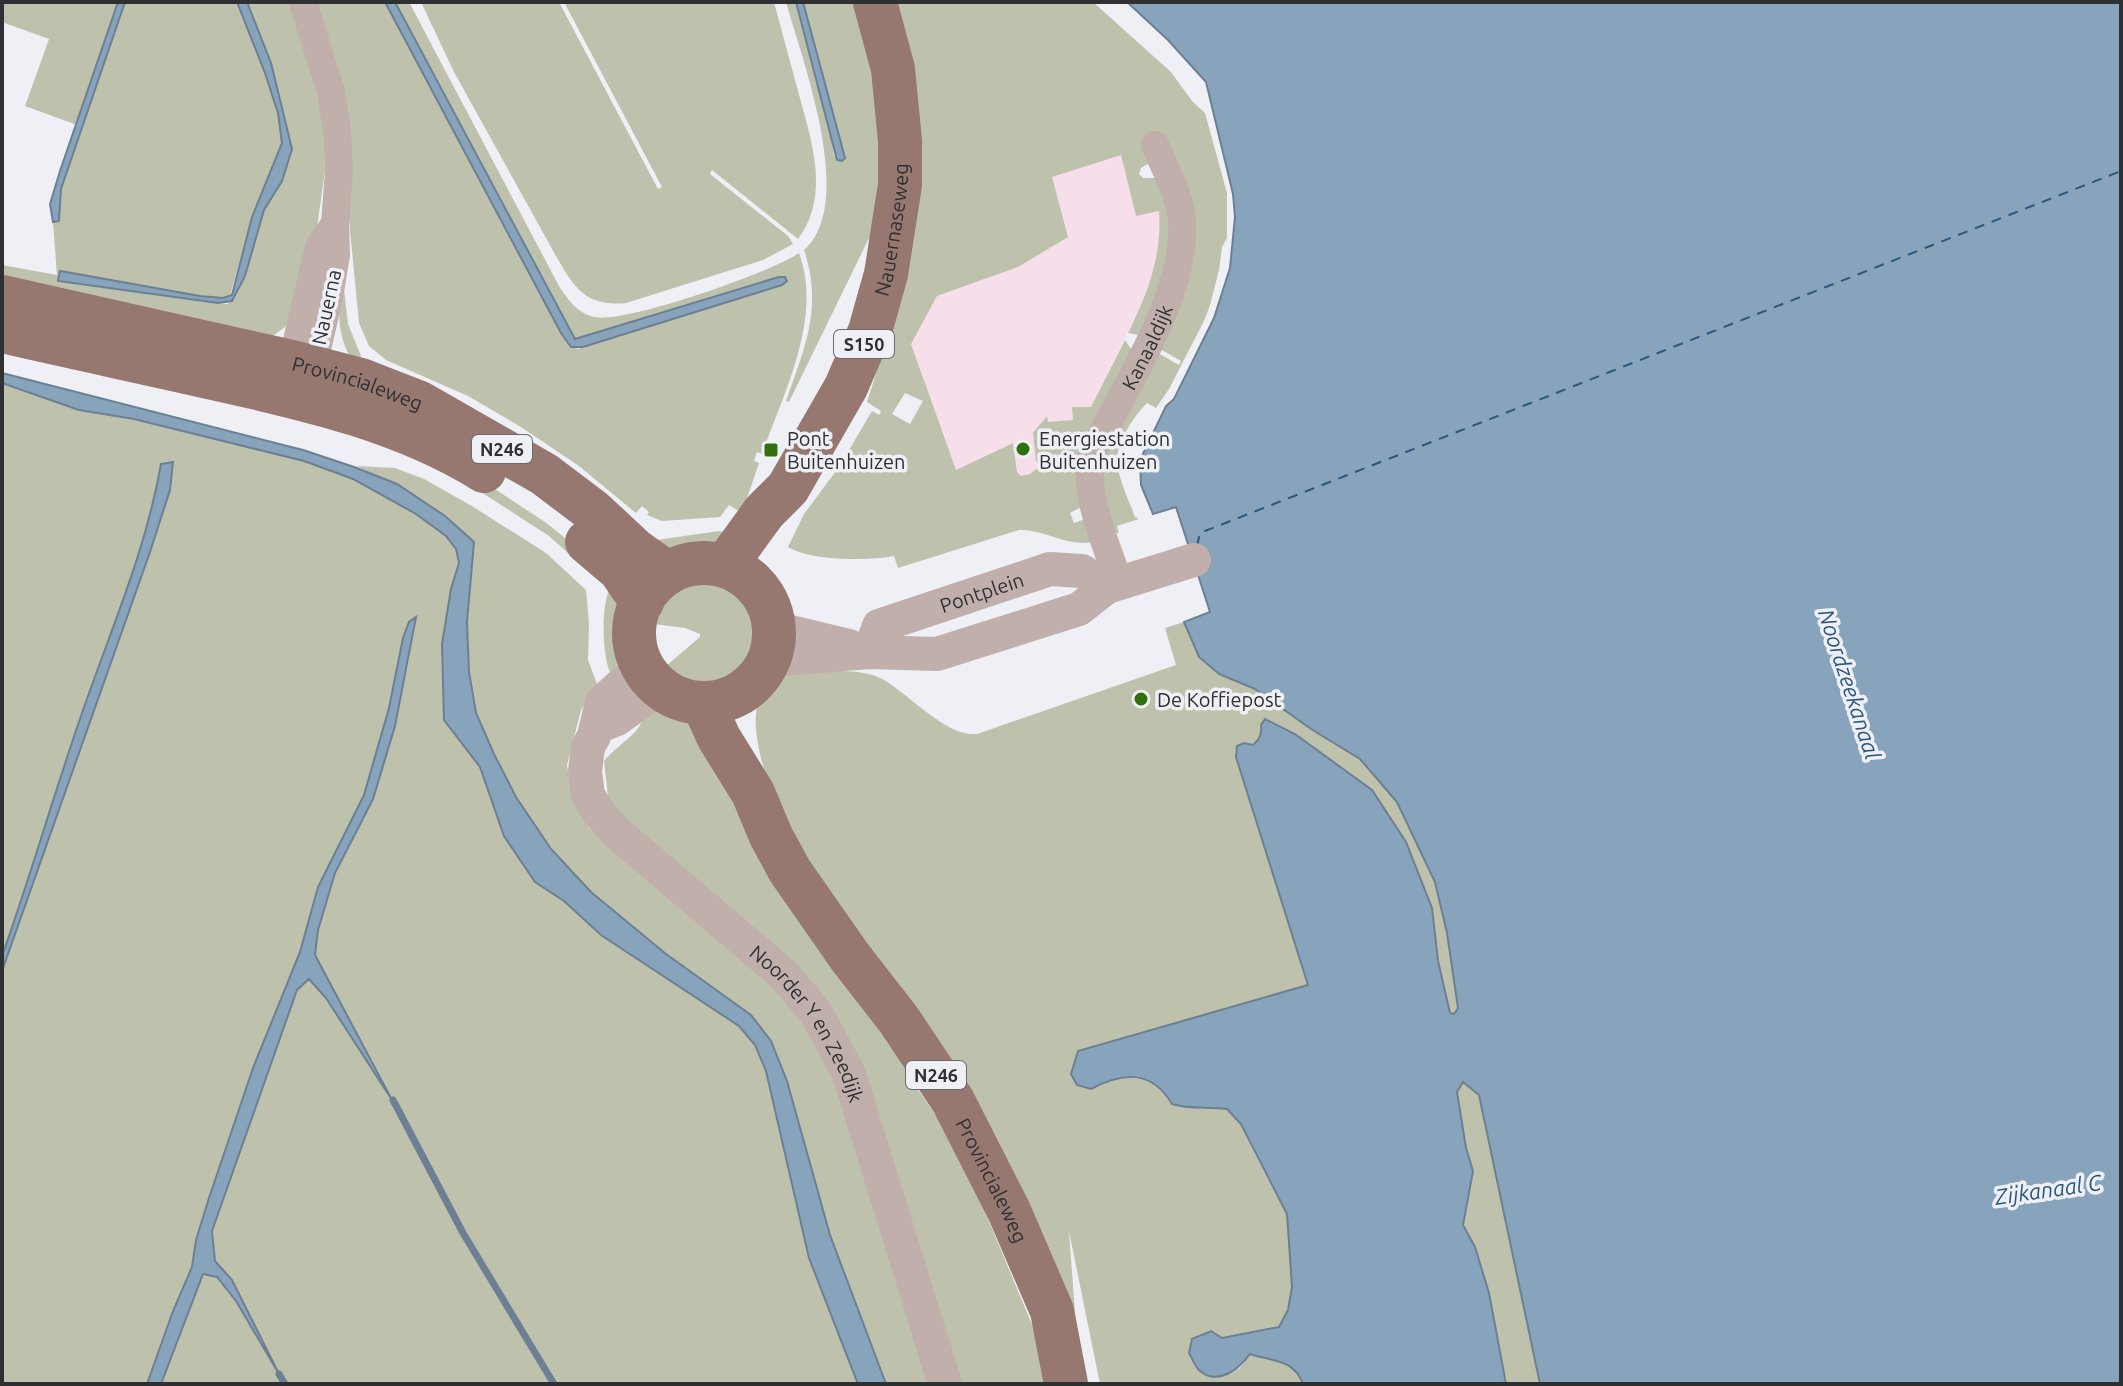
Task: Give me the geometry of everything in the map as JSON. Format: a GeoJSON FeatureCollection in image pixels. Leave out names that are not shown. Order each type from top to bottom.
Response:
{"type":"FeatureCollection","features":[{"type":"Feature","properties":{"kind":"main road","name":"Nauernaseweg"},"geometry":{"type":"LineString","coordinates":[[737,573],[764,512],[788,488],[846,387],[870,331],[886,274],[900,185],[900,141],[893,69],[875,2]]}},
{"type":"Feature","properties":{"kind":"main road","name":"Provincialeweg"},"geometry":{"type":"LineString","coordinates":[[2,297],[300,375]]}},
{"type":"Feature","properties":{"kind":"main road","name":"Provincialeweg"},"geometry":{"type":"LineString","coordinates":[[2,331],[300,375],[361,380],[420,403],[544,474],[593,511],[636,551],[654,588]]}},
{"type":"Feature","properties":{"kind":"main road"},"geometry":{"type":"LineString","coordinates":[[703,563],[737,573],[764,596],[772,644],[756,680],[719,699],[683,699],[652,676],[638,653],[635,627],[654,588],[685,566],[703,563]]}},
{"type":"Feature","properties":{"kind":"main road","name":"Provincialeweg"},"geometry":{"type":"LineString","coordinates":[[719,699],[744,733],[753,793],[771,836],[804,892],[899,1020],[953,1101],[1009,1211],[1052,1311],[1066,1384]]}},
{"type":"Feature","properties":{"kind":"street","name":"Nauerna"},"geometry":{"type":"LineString","coordinates":[[300,375],[329,297],[336,255],[339,171],[337,131],[325,68],[303,2]]}},
{"type":"Feature","properties":{"kind":"street","name":"Kanaaldijk"},"geometry":{"type":"LineString","coordinates":[[1113,585],[1106,542],[1089,487],[1088,467],[1093,450],[1156,327],[1180,266],[1180,207],[1155,145]]}},
{"type":"Feature","properties":{"kind":"street"},"geometry":{"type":"LineString","coordinates":[[772,644],[809,634],[869,652],[937,654],[1079,609],[1113,585],[1194,560]]}},
{"type":"Feature","properties":{"kind":"street","name":"Pontplein"},"geometry":{"type":"LineString","coordinates":[[869,652],[879,626],[1050,569],[1082,571],[1113,585]]}},
{"type":"Feature","properties":{"kind":"street","name":"Noorder Y en Zeedijk"},"geometry":{"type":"LineString","coordinates":[[652,676],[602,702],[597,727],[588,747],[585,771],[588,795],[616,832],[783,974],[816,1013],[849,1074],[945,1384]]}},
{"type":"Feature","properties":{"kind":"shaded area","name":"Energiestation Buitenhuizen"},"geometry":{"type":"Polygon","coordinates":[[[1121,155],[1136,216],[1159,210],[1159,242],[1154,277],[1091,407],[1073,420],[1047,422],[1046,417],[1033,433],[1040,466],[1030,474],[1021,476],[1017,472],[1013,443],[956,470],[910,344],[937,296],[1018,267],[1051,177],[1121,155]]]}},
{"type":"Feature","properties":{"kind":"green space"},"geometry":{"type":"Polygon","coordinates":[[[4,2],[118,2],[77,125],[25,106],[49,39],[2,22],[4,2]]]}},
{"type":"Feature","properties":{"kind":"green space"},"geometry":{"type":"Polygon","coordinates":[[[125,2],[237,2],[278,113],[282,143],[252,217],[230,296],[224,298],[59,281],[227,304],[234,299],[287,133],[247,2],[293,2],[323,118],[325,171],[316,234],[293,314],[285,327],[270,338],[2,286],[2,265],[57,275],[53,222],[59,221],[61,189],[125,2]]]}},
{"type":"Feature","properties":{"kind":"green space"},"geometry":{"type":"Polygon","coordinates":[[[315,2],[385,2],[569,345],[578,349],[782,285],[787,278],[779,277],[575,339],[395,2],[409,2],[559,286],[583,313],[611,317],[666,305],[760,272],[799,253],[805,278],[804,329],[790,380],[762,454],[757,452],[754,461],[759,463],[742,513],[729,505],[720,517],[662,521],[647,515],[649,512],[642,506],[636,513],[579,466],[521,427],[468,396],[386,360],[369,346],[359,323],[349,220],[315,2]]]}},
{"type":"Feature","properties":{"kind":"green space"},"geometry":{"type":"Polygon","coordinates":[[[421,2],[559,2],[658,189],[662,187],[564,2],[774,2],[808,128],[815,166],[814,204],[798,239],[712,170],[710,174],[788,236],[793,244],[763,260],[626,303],[600,302],[582,293],[556,256],[454,72],[421,2]]]}},
{"type":"Feature","properties":{"kind":"green space"},"geometry":{"type":"Polygon","coordinates":[[[786,2],[796,2],[834,155],[839,161],[845,158],[803,2],[858,2],[884,113],[876,214],[870,236],[789,402],[786,401],[805,345],[812,309],[812,290],[804,250],[819,228],[826,200],[826,166],[813,94],[786,2]]]}},
{"type":"Feature","properties":{"kind":"green space"},"geometry":{"type":"Polygon","coordinates":[[[889,2],[1093,2],[1171,72],[1205,113],[1227,193],[1227,238],[1222,247],[1219,270],[1204,321],[1169,389],[1156,408],[1147,403],[1142,408],[1120,445],[1117,461],[1119,475],[1135,517],[1139,519],[1117,526],[1119,534],[1108,528],[1097,498],[1094,480],[1100,450],[1151,349],[1179,365],[1181,361],[1153,345],[1176,294],[1187,241],[1182,195],[1159,139],[1149,143],[1154,160],[1141,168],[1139,174],[1143,178],[1157,178],[1165,183],[1175,224],[1174,259],[1146,331],[1138,335],[1128,333],[1142,303],[1156,259],[1159,211],[1136,216],[1121,155],[1052,177],[1068,237],[1018,267],[937,296],[911,344],[956,470],[1013,443],[1017,472],[1021,476],[1030,474],[1040,466],[1036,461],[1033,433],[1047,416],[1048,422],[1073,420],[1072,407],[1091,407],[1125,340],[1135,355],[1086,450],[1083,477],[1085,505],[1070,513],[1074,523],[1085,519],[1095,525],[1092,542],[1074,542],[1019,530],[898,568],[894,556],[840,559],[810,555],[788,547],[804,514],[839,467],[872,411],[879,415],[881,411],[867,402],[896,300],[911,204],[909,106],[889,2]],[[905,393],[892,414],[910,424],[923,401],[905,393]]]}},
{"type":"Feature","properties":{"kind":"green space"},"geometry":{"type":"Polygon","coordinates":[[[343,280],[348,324],[361,356],[360,361],[351,359],[341,330],[339,311],[343,280]]]}},
{"type":"Feature","properties":{"kind":"green space"},"geometry":{"type":"Polygon","coordinates":[[[2,383],[79,410],[134,419],[304,461],[353,479],[416,514],[446,536],[456,549],[459,563],[451,589],[442,644],[444,720],[480,767],[504,836],[535,882],[564,901],[601,935],[739,1026],[755,1045],[766,1071],[809,1258],[858,1384],[161,1384],[203,1274],[217,1277],[236,1301],[270,1358],[232,1280],[215,1261],[212,1231],[297,990],[309,979],[326,998],[386,1090],[315,955],[318,930],[335,873],[373,799],[395,726],[409,659],[409,622],[364,795],[318,887],[300,952],[253,1068],[209,1198],[196,1240],[192,1267],[147,1384],[2,1384],[2,971],[150,552],[170,490],[173,463],[161,465],[139,553],[2,956],[2,383]]]}},
{"type":"Feature","properties":{"kind":"green space"},"geometry":{"type":"Polygon","coordinates":[[[357,466],[395,468],[424,479],[546,553],[586,590],[588,660],[597,684],[581,710],[567,765],[573,802],[589,828],[649,881],[737,949],[791,1006],[818,1044],[843,1099],[932,1384],[886,1384],[830,1235],[787,1081],[771,1041],[751,1014],[666,954],[591,892],[551,849],[516,797],[476,713],[469,672],[467,622],[473,542],[357,466]]]}},
{"type":"Feature","properties":{"kind":"green space"},"geometry":{"type":"Polygon","coordinates":[[[481,480],[545,522],[590,558],[597,579],[549,536],[481,492],[481,480]]]}},
{"type":"Feature","properties":{"kind":"green space"},"geometry":{"type":"Polygon","coordinates":[[[719,531],[729,533],[716,548],[668,555],[657,540],[719,531]]]}},
{"type":"Feature","properties":{"kind":"green space"},"geometry":{"type":"Polygon","coordinates":[[[708,582],[736,595],[750,613],[753,635],[746,656],[732,673],[713,683],[690,681],[666,666],[700,634],[685,628],[654,624],[661,606],[673,593],[689,585],[708,582]]]}},
{"type":"Feature","properties":{"kind":"green space"},"geometry":{"type":"Polygon","coordinates":[[[609,591],[624,611],[621,659],[611,674],[604,632],[609,591]]]}},
{"type":"Feature","properties":{"kind":"green space"},"geometry":{"type":"Polygon","coordinates":[[[1184,622],[1199,657],[1219,674],[1255,689],[1360,759],[1397,802],[1435,882],[1447,933],[1458,1008],[1453,1015],[1438,961],[1432,908],[1262,733],[1259,740],[1236,757],[1308,985],[1078,1051],[1091,1089],[1123,1078],[1136,1078],[1161,1087],[1202,1109],[1212,1106],[1227,1108],[1241,1124],[1287,1215],[1292,1287],[1288,1310],[1279,1327],[1222,1338],[1211,1331],[1192,1339],[1239,1369],[1250,1354],[1281,1362],[1294,1369],[1303,1384],[1100,1384],[1069,1231],[1076,1326],[804,867],[769,785],[760,752],[756,722],[760,696],[776,678],[806,671],[846,671],[877,676],[953,729],[977,734],[1176,665],[1165,628],[1184,622]]]}},
{"type":"Feature","properties":{"kind":"green space"},"geometry":{"type":"Polygon","coordinates":[[[654,707],[687,714],[903,1054],[909,1077],[940,1121],[986,1214],[1040,1344],[1048,1384],[958,1384],[863,1088],[619,815],[608,796],[604,761],[634,733],[654,707]]]}},
{"type":"Feature","properties":{"kind":"green space"},"geometry":{"type":"Polygon","coordinates":[[[1463,1082],[1479,1094],[1540,1384],[1506,1384],[1489,1293],[1475,1247],[1463,1225],[1473,1171],[1457,1092],[1463,1082]]]}},
{"type":"Feature","properties":{"kind":"water"},"geometry":{"type":"Polygon","coordinates":[[[118,2],[125,2],[61,189],[59,221],[53,222],[50,204],[118,2]]]}},
{"type":"Feature","properties":{"kind":"water"},"geometry":{"type":"Polygon","coordinates":[[[237,2],[247,2],[271,63],[292,149],[282,181],[264,210],[245,276],[232,301],[218,303],[58,281],[60,271],[200,296],[223,298],[232,295],[252,217],[282,143],[278,113],[237,2]]]}},
{"type":"Feature","properties":{"kind":"water"},"geometry":{"type":"Polygon","coordinates":[[[385,2],[395,2],[575,339],[779,277],[785,277],[787,281],[583,347],[571,347],[385,2]]]}},
{"type":"Feature","properties":{"kind":"water"},"geometry":{"type":"Polygon","coordinates":[[[796,2],[803,2],[845,158],[842,161],[837,160],[796,2]]]}},
{"type":"Feature","properties":{"kind":"water"},"geometry":{"type":"Polygon","coordinates":[[[1127,2],[2121,2],[2121,1384],[1540,1384],[1479,1095],[1463,1082],[1457,1092],[1473,1171],[1463,1225],[1475,1247],[1489,1293],[1506,1384],[1303,1384],[1288,1365],[1250,1354],[1234,1370],[1221,1376],[1207,1375],[1197,1367],[1189,1353],[1192,1339],[1211,1331],[1222,1338],[1279,1327],[1288,1310],[1292,1287],[1287,1214],[1241,1124],[1227,1109],[1172,1104],[1155,1085],[1136,1077],[1114,1079],[1091,1089],[1077,1085],[1071,1074],[1078,1051],[1308,985],[1236,757],[1237,746],[1244,743],[1253,745],[1257,741],[1265,719],[1295,734],[1372,790],[1406,842],[1432,908],[1438,961],[1450,1013],[1454,1014],[1458,1008],[1447,933],[1435,882],[1397,802],[1360,759],[1255,689],[1219,674],[1199,657],[1184,622],[1210,612],[1176,507],[1153,514],[1141,485],[1140,460],[1214,318],[1230,268],[1235,217],[1233,194],[1206,82],[1168,40],[1127,2]]]}},
{"type":"Feature","properties":{"kind":"water"},"geometry":{"type":"Polygon","coordinates":[[[2,373],[303,450],[354,467],[397,484],[445,516],[474,542],[467,622],[469,672],[476,713],[494,754],[516,797],[551,849],[591,892],[666,954],[751,1015],[771,1041],[787,1081],[830,1235],[886,1384],[858,1384],[809,1258],[766,1071],[755,1045],[739,1026],[601,935],[564,901],[535,882],[504,836],[480,767],[444,720],[442,644],[451,589],[459,563],[456,549],[446,536],[416,514],[353,479],[304,461],[134,419],[79,410],[2,383],[2,373]]]}},
{"type":"Feature","properties":{"kind":"water"},"geometry":{"type":"Polygon","coordinates":[[[173,462],[170,490],[150,552],[2,971],[2,956],[139,553],[161,464],[173,462]]]}},
{"type":"Feature","properties":{"kind":"water"},"geometry":{"type":"Polygon","coordinates":[[[416,617],[395,726],[373,799],[335,873],[318,930],[315,955],[392,1100],[326,998],[309,979],[297,990],[212,1231],[215,1261],[232,1280],[279,1374],[236,1301],[217,1277],[203,1274],[161,1384],[147,1384],[192,1267],[196,1240],[209,1198],[253,1068],[300,952],[318,887],[364,795],[389,708],[403,638],[409,622],[416,617]]]}},
{"type":"Feature","properties":{"kind":"waterway"},"geometry":{"type":"LineString","coordinates":[[393,1100],[463,1233],[554,1384]]}},
{"type":"Feature","properties":{"kind":"waterway"},"geometry":{"type":"LineString","coordinates":[[279,1374],[285,1384]]}},
{"type":"Feature","properties":{"kind":"ferry route"},"geometry":{"type":"LineString","coordinates":[[1197,546],[1200,533],[2121,171]]}},
{"type":"Feature","properties":{"kind":"place","name":"Energiestation Buitenhuizen"},"geometry":{"type":"Point","coordinates":[1023,449]}},
{"type":"Feature","properties":{"kind":"place","name":"Pont Buitenhuizen"},"geometry":{"type":"Point","coordinates":[771,450]}},
{"type":"Feature","properties":{"kind":"place","name":"De Koffiepost"},"geometry":{"type":"Point","coordinates":[1141,699]}},
{"type":"Feature","properties":{"kind":"water label","name":"Noordzeekanaal"},"geometry":{"type":"Point","coordinates":[1850,684]}},
{"type":"Feature","properties":{"kind":"water label","name":"Zijkanaal C"},"geometry":{"type":"Point","coordinates":[2048,1189]}}]}
